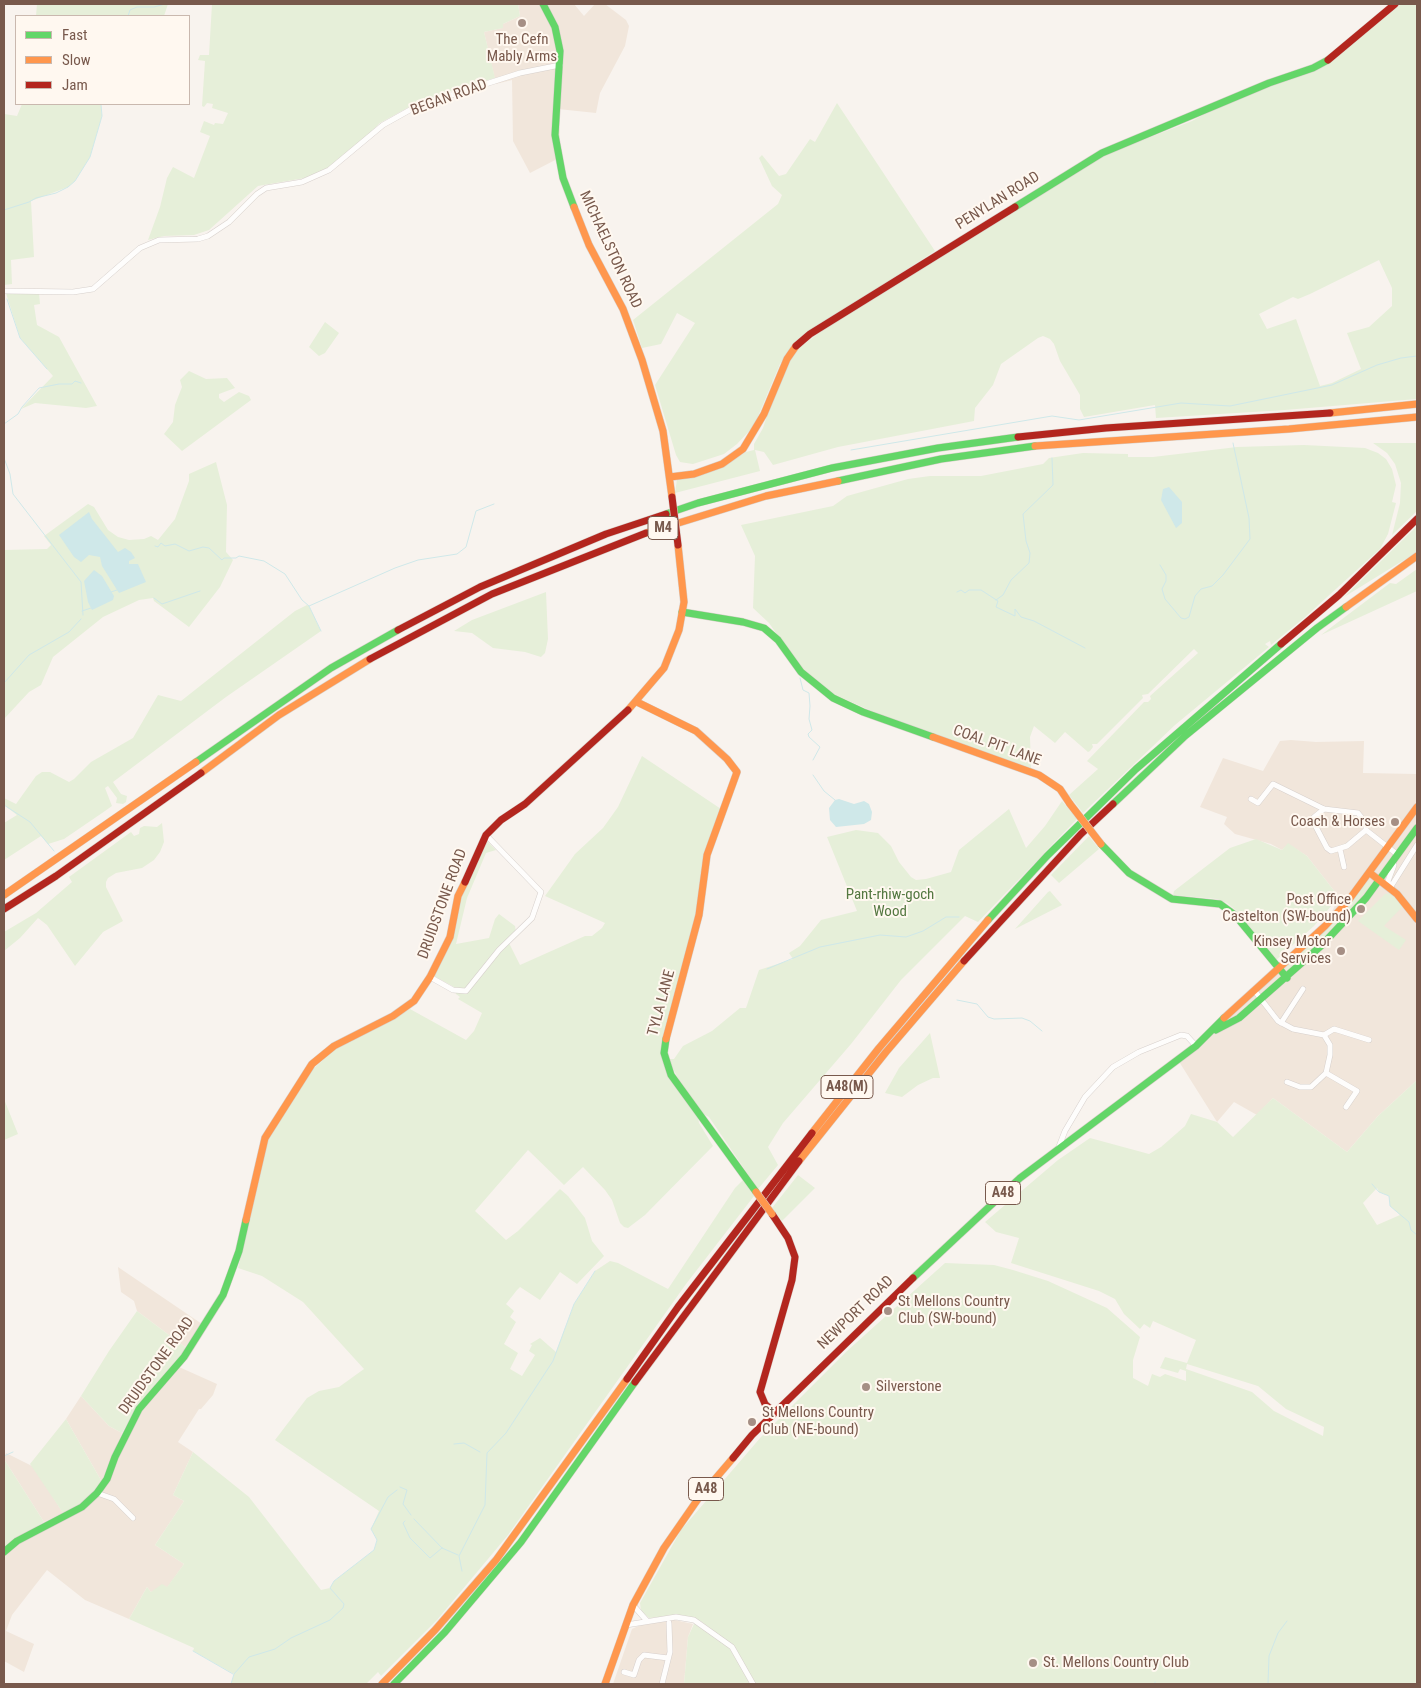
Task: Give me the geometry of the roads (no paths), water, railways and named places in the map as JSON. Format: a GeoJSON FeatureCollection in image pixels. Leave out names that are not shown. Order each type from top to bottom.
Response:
{"type":"FeatureCollection","features":[{"type":"Feature","properties":{"kind":"main road","name":"MICHAELSTON ROAD"},"geometry":{"type":"LineString","coordinates":[[543,4],[555,27],[560,50],[555,135],[563,178],[589,245],[623,309],[642,360],[663,431],[670,476]]}},
{"type":"Feature","properties":{"kind":"main road","name":"PENYLAN ROAD"},"geometry":{"type":"LineString","coordinates":[[670,476],[694,474],[722,464],[744,449],[760,423],[787,359],[793,349],[810,334],[1102,153],[1269,83],[1313,68],[1331,58],[1395,4]]}},
{"type":"Feature","properties":{"kind":"main road","name":"M4"},"geometry":{"type":"LineString","coordinates":[[4,895],[331,668],[419,618],[480,587],[606,534],[698,503],[768,484],[841,467],[938,448],[1022,436],[1106,428],[1303,415],[1417,404]]}},
{"type":"Feature","properties":{"kind":"main road","name":"M4"},"geometry":{"type":"LineString","coordinates":[[4,908],[64,870],[183,787],[280,715],[342,674],[406,638],[492,594],[637,536],[699,515],[766,496],[940,459],[1047,444],[1289,429],[1417,417]]}},
{"type":"Feature","properties":{"kind":"main road","name":"DRUIDSTONE ROAD"},"geometry":{"type":"LineString","coordinates":[[4,1552],[17,1541],[82,1507],[97,1494],[107,1479],[114,1460],[139,1409],[184,1357],[223,1295],[239,1250],[265,1138],[312,1064],[323,1053],[407,1008],[414,1001],[430,977],[450,937],[458,896],[486,835],[501,820],[525,804],[637,702],[664,668],[672,652],[682,612],[683,593],[670,476]]}},
{"type":"Feature","properties":{"kind":"main road","name":"A48(M)"},"geometry":{"type":"LineString","coordinates":[[382,1684],[441,1624],[496,1560],[756,1202],[868,1062],[980,929],[1051,852],[1123,782],[1192,719],[1339,595],[1417,519]]}},
{"type":"Feature","properties":{"kind":"main road","name":"A48(M)"},"geometry":{"type":"LineString","coordinates":[[394,1684],[445,1632],[511,1555],[692,1302],[772,1196],[886,1052],[992,928],[1076,839],[1185,736],[1317,628],[1417,556]]}},
{"type":"Feature","properties":{"kind":"main road","name":"COAL PIT LANE"},"geometry":{"type":"LineString","coordinates":[[682,612],[743,622],[764,628],[778,640],[801,672],[833,698],[871,715],[1039,775],[1060,789],[1101,844],[1129,873],[1172,899],[1220,904],[1235,915],[1287,978]]}},
{"type":"Feature","properties":{"kind":"main road","name":"TYLA LANE"},"geometry":{"type":"LineString","coordinates":[[637,702],[696,731],[727,759],[737,772],[706,861],[699,915],[683,980],[670,1020],[664,1053],[671,1075],[772,1214],[788,1238],[795,1257],[792,1280],[760,1392],[765,1404],[774,1412]]}},
{"type":"Feature","properties":{"kind":"main road","name":"NEWPORT ROAD"},"geometry":{"type":"LineString","coordinates":[[605,1684],[633,1606],[664,1548],[698,1499],[752,1434],[955,1236],[1020,1178],[1196,1046],[1278,967],[1325,926],[1348,901],[1417,807]]}},
{"type":"Feature","properties":{"kind":"main road","name":"NEWPORT ROAD"},"geometry":{"type":"LineString","coordinates":[[1210,1033],[1239,1018],[1287,978],[1332,934],[1366,898],[1398,857],[1417,828]]}},
{"type":"Feature","properties":{"kind":"main road"},"geometry":{"type":"LineString","coordinates":[[1370,872],[1390,888],[1417,919]]}},
{"type":"Feature","properties":{"kind":"street","name":"BEGAN ROAD"},"geometry":{"type":"LineString","coordinates":[[4,291],[73,292],[93,289],[140,248],[159,240],[198,239],[208,236],[228,222],[257,194],[266,188],[302,182],[330,170],[383,126],[418,106],[520,73],[560,65]]}},
{"type":"Feature","properties":{"kind":"street"},"geometry":{"type":"LineString","coordinates":[[1251,799],[1258,803],[1272,784],[1324,809],[1358,813],[1366,823],[1366,830]]}},
{"type":"Feature","properties":{"kind":"street"},"geometry":{"type":"LineString","coordinates":[[1313,818],[1324,809]]}},
{"type":"Feature","properties":{"kind":"street"},"geometry":{"type":"LineString","coordinates":[[1315,825],[1326,848],[1331,851],[1340,849],[1366,830]]}},
{"type":"Feature","properties":{"kind":"street"},"geometry":{"type":"LineString","coordinates":[[1366,830],[1398,857],[1388,881],[1390,888]]}},
{"type":"Feature","properties":{"kind":"street"},"geometry":{"type":"LineString","coordinates":[[430,977],[453,990],[466,991],[500,950],[532,918],[541,892],[486,835]]}},
{"type":"Feature","properties":{"kind":"street"},"geometry":{"type":"LineString","coordinates":[[1390,888],[1417,845]]}},
{"type":"Feature","properties":{"kind":"street"},"geometry":{"type":"LineString","coordinates":[[1340,849],[1344,867]]}},
{"type":"Feature","properties":{"kind":"street"},"geometry":{"type":"LineString","coordinates":[[1281,1023],[1303,989]]}},
{"type":"Feature","properties":{"kind":"street"},"geometry":{"type":"LineString","coordinates":[[1254,990],[1281,1023],[1293,1029],[1324,1035],[1334,1029],[1369,1040]]}},
{"type":"Feature","properties":{"kind":"street"},"geometry":{"type":"LineString","coordinates":[[1057,1149],[1085,1097],[1113,1067],[1139,1052],[1181,1035],[1187,1036],[1196,1046]]}},
{"type":"Feature","properties":{"kind":"street"},"geometry":{"type":"LineString","coordinates":[[1287,1082],[1300,1087],[1311,1087],[1326,1073],[1330,1055],[1330,1044],[1324,1035]]}},
{"type":"Feature","properties":{"kind":"street"},"geometry":{"type":"LineString","coordinates":[[1326,1073],[1357,1091],[1346,1106]]}},
{"type":"Feature","properties":{"kind":"street"},"geometry":{"type":"LineString","coordinates":[[97,1494],[114,1499],[133,1518]]}},
{"type":"Feature","properties":{"kind":"street"},"geometry":{"type":"LineString","coordinates":[[633,1606],[647,1621]]}},
{"type":"Feature","properties":{"kind":"street"},"geometry":{"type":"LineString","coordinates":[[626,1624],[682,1617],[701,1624],[732,1647],[753,1684]]}},
{"type":"Feature","properties":{"kind":"street"},"geometry":{"type":"LineString","coordinates":[[662,1684],[669,1655],[669,1622]]}},
{"type":"Feature","properties":{"kind":"street"},"geometry":{"type":"LineString","coordinates":[[624,1672],[634,1675],[639,1660],[644,1655],[669,1655]]}},
{"type":"Feature","properties":{"kind":"water"},"geometry":{"type":"Polygon","coordinates":[[[1169,487],[1182,502],[1182,523],[1176,528],[1161,500],[1163,489],[1169,487]]]}},
{"type":"Feature","properties":{"kind":"water"},"geometry":{"type":"Polygon","coordinates":[[[89,512],[92,519],[118,552],[125,548],[131,552],[135,558],[129,561],[129,564],[138,564],[146,582],[119,593],[102,566],[100,557],[89,555],[81,562],[74,557],[59,535],[89,512]]]}},
{"type":"Feature","properties":{"kind":"water"},"geometry":{"type":"Polygon","coordinates":[[[94,570],[102,576],[114,596],[113,600],[92,610],[88,602],[84,581],[94,570]]]}},
{"type":"Feature","properties":{"kind":"water"},"geometry":{"type":"Polygon","coordinates":[[[839,799],[854,804],[864,801],[869,804],[872,812],[871,820],[864,824],[836,827],[830,820],[829,808],[835,800],[839,799]]]}},
{"type":"Feature","properties":{"kind":"waterway"},"geometry":{"type":"LineString","coordinates":[[128,15],[130,10],[137,7],[154,7],[165,4]]}},
{"type":"Feature","properties":{"kind":"waterway"},"geometry":{"type":"LineString","coordinates":[[4,210],[56,193],[75,181],[90,157],[102,116],[101,105]]}},
{"type":"Feature","properties":{"kind":"waterway"},"geometry":{"type":"LineString","coordinates":[[7,299],[20,338],[47,369]]}},
{"type":"Feature","properties":{"kind":"waterway"},"geometry":{"type":"LineString","coordinates":[[851,450],[1052,416],[1079,420],[1181,403],[1230,406],[1332,385],[1377,365],[1401,358],[1417,356]]}},
{"type":"Feature","properties":{"kind":"waterway"},"geometry":{"type":"LineString","coordinates":[[4,424],[18,414],[39,388],[59,384],[72,384],[75,381],[81,383]]}},
{"type":"Feature","properties":{"kind":"waterway"},"geometry":{"type":"LineString","coordinates":[[1160,565],[1166,575],[1166,581],[1162,589],[1165,599],[1181,618],[1185,619],[1189,617],[1195,596],[1201,589],[1212,586],[1223,575],[1250,539],[1249,518],[1233,443]]}},
{"type":"Feature","properties":{"kind":"waterway"},"geometry":{"type":"LineString","coordinates":[[4,458],[10,474],[13,494],[81,582],[83,615]]}},
{"type":"Feature","properties":{"kind":"waterway"},"geometry":{"type":"LineString","coordinates":[[996,600],[1003,595],[1011,580],[1029,563],[1030,553],[1026,541],[1023,514],[1053,485],[1052,458]]}},
{"type":"Feature","properties":{"kind":"waterway"},"geometry":{"type":"LineString","coordinates":[[321,631],[309,606],[395,568],[418,560],[457,554],[466,547],[476,511],[494,504]]}},
{"type":"Feature","properties":{"kind":"waterway"},"geometry":{"type":"LineString","coordinates":[[155,546],[158,547],[161,543],[165,546],[175,544],[189,551],[203,547],[209,548],[222,560],[239,556],[264,561],[285,574],[302,600],[309,606]]}},
{"type":"Feature","properties":{"kind":"waterway"},"geometry":{"type":"LineString","coordinates":[[111,592],[117,590]]}},
{"type":"Feature","properties":{"kind":"waterway"},"geometry":{"type":"LineString","coordinates":[[957,592],[961,590],[965,593],[969,590],[981,590],[998,601],[996,607],[1015,616],[1015,609],[1021,617],[1034,621],[1085,648]]}},
{"type":"Feature","properties":{"kind":"waterway"},"geometry":{"type":"LineString","coordinates":[[154,598],[162,604],[200,591]]}},
{"type":"Feature","properties":{"kind":"waterway"},"geometry":{"type":"LineString","coordinates":[[82,611],[91,608]]}},
{"type":"Feature","properties":{"kind":"waterway"},"geometry":{"type":"LineString","coordinates":[[4,683],[29,655],[69,632],[81,619]]}},
{"type":"Feature","properties":{"kind":"waterway"},"geometry":{"type":"LineString","coordinates":[[800,678],[803,690],[809,693],[809,719],[812,730],[808,734],[820,747],[813,760]]}},
{"type":"Feature","properties":{"kind":"waterway"},"geometry":{"type":"LineString","coordinates":[[813,775],[824,791],[835,800]]}},
{"type":"Feature","properties":{"kind":"waterway"},"geometry":{"type":"LineString","coordinates":[[4,805],[30,822],[54,851]]}},
{"type":"Feature","properties":{"kind":"waterway"},"geometry":{"type":"LineString","coordinates":[[767,969],[820,947],[880,935],[906,937],[923,931],[946,917],[959,917]]}},
{"type":"Feature","properties":{"kind":"waterway"},"geometry":{"type":"LineString","coordinates":[[957,1000],[977,1004],[988,1017],[994,1019],[1022,1018],[1030,1021],[1042,1031]]}},
{"type":"Feature","properties":{"kind":"waterway"},"geometry":{"type":"LineString","coordinates":[[1372,1184],[1379,1192],[1389,1196],[1390,1206],[1409,1222],[1411,1230],[1417,1235]]}},
{"type":"Feature","properties":{"kind":"waterway"},"geometry":{"type":"LineString","coordinates":[[462,1571],[459,1556],[485,1505],[487,1453],[506,1433],[553,1361],[574,1304],[595,1271]]}},
{"type":"Feature","properties":{"kind":"waterway"},"geometry":{"type":"LineString","coordinates":[[454,1444],[464,1443],[480,1452]]}},
{"type":"Feature","properties":{"kind":"waterway"},"geometry":{"type":"LineString","coordinates":[[4,1456],[13,1452]]}},
{"type":"Feature","properties":{"kind":"waterway"},"geometry":{"type":"LineString","coordinates":[[400,1487],[407,1490],[403,1504],[411,1515]]}},
{"type":"Feature","properties":{"kind":"waterway"},"geometry":{"type":"LineString","coordinates":[[231,1684],[234,1674],[249,1657],[275,1649],[291,1638],[330,1620],[343,1608],[344,1604],[330,1588],[334,1581],[374,1550],[377,1540],[371,1529],[388,1497],[397,1490]]}},
{"type":"Feature","properties":{"kind":"waterway"},"geometry":{"type":"LineString","coordinates":[[414,1519],[442,1548],[458,1555]]}},
{"type":"Feature","properties":{"kind":"waterway"},"geometry":{"type":"LineString","coordinates":[[405,1521],[403,1523],[410,1538],[430,1558],[442,1548]]}},
{"type":"Feature","properties":{"kind":"waterway"},"geometry":{"type":"LineString","coordinates":[[1268,1684],[1269,1656],[1278,1633],[1287,1621]]}},
{"type":"Feature","properties":{"kind":"waterway"},"geometry":{"type":"LineString","coordinates":[[193,1651],[233,1674]]}},
{"type":"Feature","properties":{"kind":"place","name":"The Cefn Mably Arms"},"geometry":{"type":"Point","coordinates":[522,23]}},
{"type":"Feature","properties":{"kind":"place","name":"Coach & Horses"},"geometry":{"type":"Point","coordinates":[1395,822]}},
{"type":"Feature","properties":{"kind":"place","name":"Post Office Castelton (SW-bound)"},"geometry":{"type":"Point","coordinates":[1361,909]}},
{"type":"Feature","properties":{"kind":"place","name":"Kinsey Motor Services"},"geometry":{"type":"Point","coordinates":[1341,951]}},
{"type":"Feature","properties":{"kind":"place","name":"St Mellons Country Club (SW-bound)"},"geometry":{"type":"Point","coordinates":[888,1311]}},
{"type":"Feature","properties":{"kind":"place","name":"Silverstone"},"geometry":{"type":"Point","coordinates":[866,1387]}},
{"type":"Feature","properties":{"kind":"place","name":"St Mellons Country Club (NE-bound)"},"geometry":{"type":"Point","coordinates":[752,1422]}},
{"type":"Feature","properties":{"kind":"place","name":"St. Mellons Country Club"},"geometry":{"type":"Point","coordinates":[1033,1663]}},
{"type":"Feature","properties":{"kind":"park label","name":"Pant-rhiw-goch Wood"},"geometry":{"type":"Point","coordinates":[890,904]}}]}
